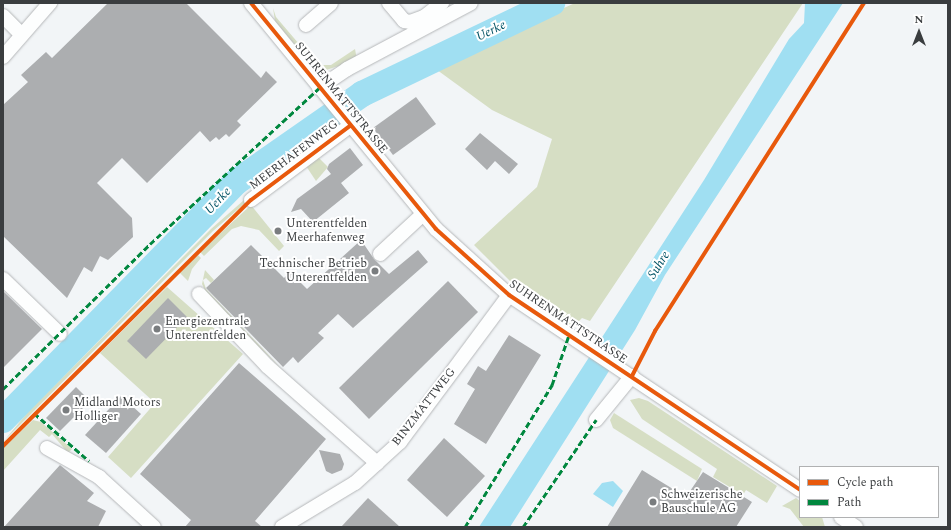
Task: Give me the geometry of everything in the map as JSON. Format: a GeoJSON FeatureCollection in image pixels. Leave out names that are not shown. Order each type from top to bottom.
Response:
{"type":"FeatureCollection","features":[{"type":"Feature","properties":{"kind":"street"},"geometry":{"type":"LineString","coordinates":[[3,57],[21,34],[50,3]]}},
{"type":"Feature","properties":{"kind":"street","name":"SUHRENMATTSTRASSE"},"geometry":{"type":"LineString","coordinates":[[251,3],[423,214],[509,295],[799,489]]}},
{"type":"Feature","properties":{"kind":"street"},"geometry":{"type":"LineString","coordinates":[[306,25],[331,3]]}},
{"type":"Feature","properties":{"kind":"street"},"geometry":{"type":"LineString","coordinates":[[389,3],[404,21],[410,22],[424,17],[442,3]]}},
{"type":"Feature","properties":{"kind":"street"},"geometry":{"type":"LineString","coordinates":[[321,90],[471,3]]}},
{"type":"Feature","properties":{"kind":"street"},"geometry":{"type":"LineString","coordinates":[[3,16],[21,34]]}},
{"type":"Feature","properties":{"kind":"street","name":"MEERHAFENWEG"},"geometry":{"type":"LineString","coordinates":[[250,200],[348,123]]}},
{"type":"Feature","properties":{"kind":"street"},"geometry":{"type":"LineString","coordinates":[[380,254],[423,214]]}},
{"type":"Feature","properties":{"kind":"street"},"geometry":{"type":"LineString","coordinates":[[3,279],[60,334]]}},
{"type":"Feature","properties":{"kind":"street"},"geometry":{"type":"LineString","coordinates":[[199,294],[267,366],[377,463]]}},
{"type":"Feature","properties":{"kind":"street","name":"BINZMATTWEG"},"geometry":{"type":"LineString","coordinates":[[282,527],[355,483],[400,442],[509,295]]}},
{"type":"Feature","properties":{"kind":"street"},"geometry":{"type":"LineString","coordinates":[[596,420],[627,373]]}},
{"type":"Feature","properties":{"kind":"street"},"geometry":{"type":"LineString","coordinates":[[47,448],[99,477],[154,527]]}},
{"type":"Feature","properties":{"kind":"street"},"geometry":{"type":"LineString","coordinates":[[842,518],[856,527]]}},
{"type":"Feature","properties":{"kind":"green space"},"geometry":{"type":"Polygon","coordinates":[[[575,3],[803,3],[590,321],[582,318],[573,327],[521,292],[474,245],[537,187],[552,139],[492,110],[433,67],[575,3]]]}},
{"type":"Feature","properties":{"kind":"green space"},"geometry":{"type":"Polygon","coordinates":[[[273,8],[276,17],[317,65],[331,65],[355,49],[357,60],[323,71],[315,69],[275,21],[273,8]]]}},
{"type":"Feature","properties":{"kind":"green space"},"geometry":{"type":"Polygon","coordinates":[[[319,134],[318,140],[213,231],[3,442],[28,412],[211,229],[319,134]]]}},
{"type":"Feature","properties":{"kind":"green space"},"geometry":{"type":"Polygon","coordinates":[[[318,157],[328,167],[316,181],[306,166],[318,157]]]}},
{"type":"Feature","properties":{"kind":"green space"},"geometry":{"type":"Polygon","coordinates":[[[251,205],[284,246],[279,251],[259,230],[241,226],[232,229],[204,256],[200,252],[251,205]]]}},
{"type":"Feature","properties":{"kind":"green space"},"geometry":{"type":"Polygon","coordinates":[[[198,255],[201,258],[192,269],[188,281],[179,272],[198,255]]]}},
{"type":"Feature","properties":{"kind":"green space"},"geometry":{"type":"Polygon","coordinates":[[[205,270],[214,280],[211,283],[206,278],[203,280],[206,289],[281,368],[210,300],[202,284],[205,270]]]}},
{"type":"Feature","properties":{"kind":"green space"},"geometry":{"type":"Polygon","coordinates":[[[167,287],[243,354],[131,478],[108,457],[155,403],[100,353],[167,287]]]}},
{"type":"Feature","properties":{"kind":"green space"},"geometry":{"type":"Polygon","coordinates":[[[639,398],[648,401],[777,486],[767,503],[746,490],[743,495],[713,477],[717,469],[642,419],[630,400],[639,398]]]}},
{"type":"Feature","properties":{"kind":"green space"},"geometry":{"type":"Polygon","coordinates":[[[614,413],[702,469],[697,481],[613,428],[610,420],[614,413]]]}},
{"type":"Feature","properties":{"kind":"green space"},"geometry":{"type":"Polygon","coordinates":[[[33,420],[41,422],[72,449],[68,453],[52,434],[49,437],[40,430],[3,471],[3,448],[33,420]]]}},
{"type":"Feature","properties":{"kind":"green space"},"geometry":{"type":"Polygon","coordinates":[[[796,498],[799,500],[799,518],[822,518],[825,527],[804,527],[790,509],[782,506],[796,498]]]}},
{"type":"Feature","properties":{"kind":"water","name":"Suhre"},"geometry":{"type":"Polygon","coordinates":[[[805,3],[843,3],[665,275],[635,330],[510,527],[479,527],[704,180],[789,39],[804,23],[805,3]]]}},
{"type":"Feature","properties":{"kind":"water"},"geometry":{"type":"Polygon","coordinates":[[[613,481],[623,491],[613,507],[593,494],[602,483],[613,481]]]}},
{"type":"Feature","properties":{"kind":"building"},"geometry":{"type":"Polygon","coordinates":[[[108,3],[186,3],[261,78],[266,71],[277,82],[237,121],[241,125],[229,137],[226,134],[219,140],[216,137],[210,142],[200,131],[147,183],[122,158],[97,183],[132,218],[133,237],[108,260],[100,256],[92,272],[84,267],[67,298],[3,236],[3,105],[28,82],[21,75],[46,52],[52,58],[108,3]]]}},
{"type":"Feature","properties":{"kind":"building"},"geometry":{"type":"Polygon","coordinates":[[[416,97],[436,124],[393,155],[373,128],[416,97]]]}},
{"type":"Feature","properties":{"kind":"building"},"geometry":{"type":"Polygon","coordinates":[[[480,133],[518,164],[509,174],[495,161],[487,170],[465,149],[480,133]]]}},
{"type":"Feature","properties":{"kind":"building"},"geometry":{"type":"Polygon","coordinates":[[[350,148],[363,165],[341,183],[349,193],[313,222],[301,209],[291,212],[297,199],[331,174],[327,169],[329,164],[350,148]]]}},
{"type":"Feature","properties":{"kind":"building"},"geometry":{"type":"Polygon","coordinates":[[[361,240],[374,259],[389,274],[418,250],[428,262],[353,328],[338,314],[318,333],[324,338],[298,363],[293,357],[283,367],[206,288],[251,245],[284,278],[290,272],[307,289],[361,240]]]}},
{"type":"Feature","properties":{"kind":"building"},"geometry":{"type":"Polygon","coordinates":[[[448,281],[478,312],[369,419],[339,388],[448,281]]]}},
{"type":"Feature","properties":{"kind":"building"},"geometry":{"type":"Polygon","coordinates":[[[3,291],[42,329],[3,368],[3,291]]]}},
{"type":"Feature","properties":{"kind":"building","name":"Energiezentrale Unterentfelden"},"geometry":{"type":"Polygon","coordinates":[[[168,298],[187,317],[146,359],[127,341],[168,298]]]}},
{"type":"Feature","properties":{"kind":"building"},"geometry":{"type":"Polygon","coordinates":[[[509,335],[541,355],[486,444],[454,424],[475,389],[467,384],[478,366],[486,371],[509,335]]]}},
{"type":"Feature","properties":{"kind":"building"},"geometry":{"type":"Polygon","coordinates":[[[239,363],[326,439],[255,521],[262,527],[185,527],[191,520],[140,474],[239,363]]]}},
{"type":"Feature","properties":{"kind":"building"},"geometry":{"type":"Polygon","coordinates":[[[76,387],[90,401],[60,431],[46,418],[76,387]]]}},
{"type":"Feature","properties":{"kind":"building"},"geometry":{"type":"Polygon","coordinates":[[[121,396],[141,414],[106,453],[85,435],[121,396]]]}},
{"type":"Feature","properties":{"kind":"building"},"geometry":{"type":"Polygon","coordinates":[[[444,438],[485,476],[447,517],[407,480],[444,438]]]}},
{"type":"Feature","properties":{"kind":"building"},"geometry":{"type":"Polygon","coordinates":[[[319,450],[340,454],[344,464],[342,470],[332,474],[326,471],[319,450]]]}},
{"type":"Feature","properties":{"kind":"building"},"geometry":{"type":"Polygon","coordinates":[[[60,465],[94,493],[87,501],[106,511],[98,527],[4,527],[60,465]]]}},
{"type":"Feature","properties":{"kind":"building"},"geometry":{"type":"Polygon","coordinates":[[[642,470],[686,497],[703,472],[752,502],[736,527],[607,527],[642,470]]]}},
{"type":"Feature","properties":{"kind":"building"},"geometry":{"type":"Polygon","coordinates":[[[368,498],[400,527],[341,527],[368,498]]]}},
{"type":"Feature","properties":{"kind":"waterway","name":"Uerke"},"geometry":{"type":"LineString","coordinates":[[3,420],[236,182],[362,94],[552,3]]}},
{"type":"Feature","properties":{"kind":"marked path"},"geometry":{"type":"LineString","coordinates":[[3,389],[150,244],[319,88]]}},
{"type":"Feature","properties":{"kind":"marked path"},"geometry":{"type":"LineString","coordinates":[[465,527],[552,385],[569,335]]}},
{"type":"Feature","properties":{"kind":"marked path"},"geometry":{"type":"LineString","coordinates":[[34,413],[89,461]]}},
{"type":"Feature","properties":{"kind":"marked path"},"geometry":{"type":"LineString","coordinates":[[523,527],[596,420]]}},
{"type":"Feature","properties":{"kind":"cycle path"},"geometry":{"type":"LineString","coordinates":[[251,3],[436,229],[509,295],[799,489]]}},
{"type":"Feature","properties":{"kind":"cycle path"},"geometry":{"type":"LineString","coordinates":[[632,376],[655,331],[864,3]]}},
{"type":"Feature","properties":{"kind":"cycle path"},"geometry":{"type":"LineString","coordinates":[[3,446],[251,200],[350,126]]}},
{"type":"Feature","properties":{"kind":"place","name":"Unterentfelden Meerhafenweg"},"geometry":{"type":"Point","coordinates":[278,231]}},
{"type":"Feature","properties":{"kind":"place","name":"Technischer Betrieb Unterentfelden"},"geometry":{"type":"Point","coordinates":[375,271]}},
{"type":"Feature","properties":{"kind":"place","name":"Energiezentrale Unterentfelden"},"geometry":{"type":"Point","coordinates":[157,329]}},
{"type":"Feature","properties":{"kind":"place","name":"Midland Motors Holliger"},"geometry":{"type":"Point","coordinates":[66,410]}},
{"type":"Feature","properties":{"kind":"place","name":"Schweizerische Bauschule AG"},"geometry":{"type":"Point","coordinates":[653,502]}}]}
